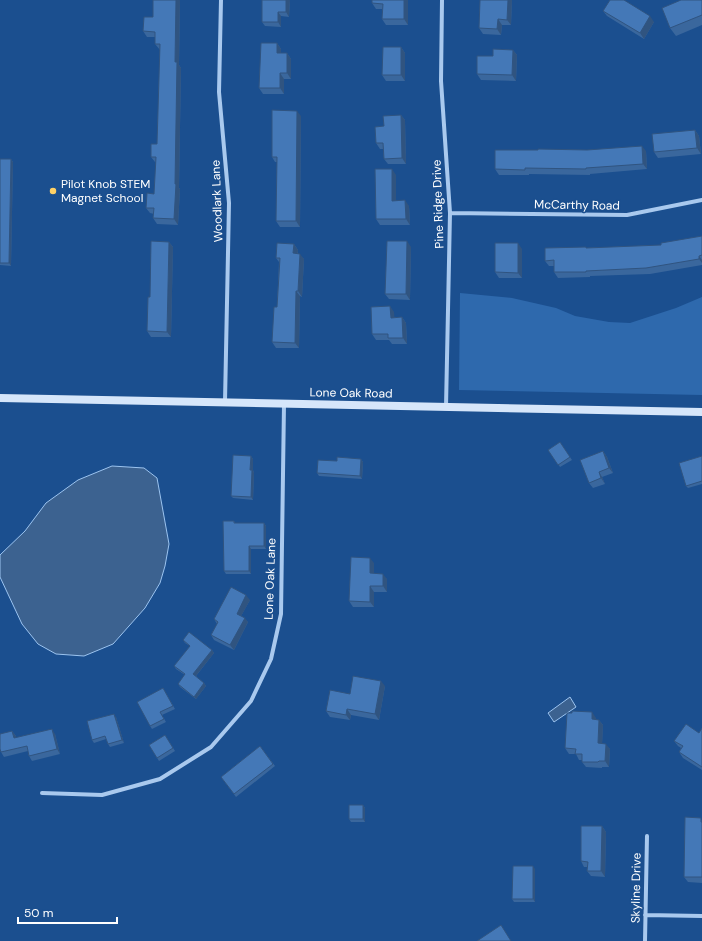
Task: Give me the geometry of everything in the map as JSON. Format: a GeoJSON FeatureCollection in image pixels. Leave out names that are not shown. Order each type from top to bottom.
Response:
{"type":"FeatureCollection","features":[{"type":"Feature","properties":{"kind":"main road","name":"Lone Oak Road"},"geometry":{"type":"LineString","coordinates":[[0,398],[702,412]]}},
{"type":"Feature","properties":{"kind":"street","name":"Woodlark Lane"},"geometry":{"type":"LineString","coordinates":[[221,0],[219,92],[229,203],[225,402]]}},
{"type":"Feature","properties":{"kind":"street","name":"Pine Ridge Drive"},"geometry":{"type":"LineString","coordinates":[[442,0],[441,81],[450,213],[446,407]]}},
{"type":"Feature","properties":{"kind":"street","name":"McCarthy Road"},"geometry":{"type":"LineString","coordinates":[[450,213],[627,215],[702,200]]}},
{"type":"Feature","properties":{"kind":"street","name":"Lone Oak Lane"},"geometry":{"type":"LineString","coordinates":[[42,793],[102,795],[160,779],[212,747],[251,701],[271,659],[281,614],[284,404]]}},
{"type":"Feature","properties":{"kind":"street","name":"Skyline Drive"},"geometry":{"type":"LineString","coordinates":[[645,941],[647,836]]}},
{"type":"Feature","properties":{"kind":"street"},"geometry":{"type":"LineString","coordinates":[[645,915],[702,916]]}},
{"type":"Feature","properties":{"kind":"shaded area"},"geometry":{"type":"Polygon","coordinates":[[[460,293],[512,298],[556,308],[575,316],[609,322],[630,323],[676,308],[702,297],[702,395],[459,390],[460,293]]]}},
{"type":"Feature","properties":{"kind":"shaded area"},"geometry":{"type":"Polygon","coordinates":[[[112,466],[144,468],[157,478],[169,544],[160,583],[145,608],[113,644],[84,656],[56,654],[38,644],[22,624],[0,577],[0,555],[25,531],[46,503],[78,480],[112,466]]]}},
{"type":"Feature","properties":{"kind":"shaded area"},"geometry":{"type":"Polygon","coordinates":[[[570,697],[576,707],[554,722],[548,713],[570,697]]]}},
{"type":"Feature","properties":{"kind":"building"},"geometry":{"type":"Polygon","coordinates":[[[153,0],[176,0],[176,184],[174,219],[153,218],[154,208],[146,208],[147,193],[154,194],[156,157],[151,157],[151,144],[157,144],[160,44],[155,44],[155,32],[143,31],[144,17],[153,17],[153,0]]]}},
{"type":"Feature","properties":{"kind":"building"},"geometry":{"type":"Polygon","coordinates":[[[262,0],[286,0],[286,12],[278,12],[278,22],[262,22],[262,0]]]}},
{"type":"Feature","properties":{"kind":"building"},"geometry":{"type":"Polygon","coordinates":[[[372,0],[404,0],[404,19],[382,19],[383,4],[372,3],[372,0]]]}},
{"type":"Feature","properties":{"kind":"building"},"geometry":{"type":"Polygon","coordinates":[[[480,0],[508,0],[507,20],[498,19],[497,29],[479,28],[480,0]]]}},
{"type":"Feature","properties":{"kind":"building"},"geometry":{"type":"Polygon","coordinates":[[[610,0],[624,0],[650,16],[640,33],[603,11],[610,0]]]}},
{"type":"Feature","properties":{"kind":"building"},"geometry":{"type":"Polygon","coordinates":[[[681,0],[702,0],[702,15],[670,28],[662,8],[681,0]]]}},
{"type":"Feature","properties":{"kind":"building"},"geometry":{"type":"Polygon","coordinates":[[[261,43],[277,43],[277,53],[287,53],[287,73],[280,73],[280,88],[259,88],[261,43]]]}},
{"type":"Feature","properties":{"kind":"building"},"geometry":{"type":"Polygon","coordinates":[[[383,47],[401,47],[401,75],[382,75],[383,47]]]}},
{"type":"Feature","properties":{"kind":"building"},"geometry":{"type":"Polygon","coordinates":[[[493,49],[513,50],[512,75],[477,74],[477,56],[493,56],[493,49]]]}},
{"type":"Feature","properties":{"kind":"building"},"geometry":{"type":"Polygon","coordinates":[[[272,110],[297,111],[296,221],[276,221],[277,157],[272,157],[272,110]]]}},
{"type":"Feature","properties":{"kind":"building"},"geometry":{"type":"Polygon","coordinates":[[[401,115],[402,158],[384,159],[383,143],[376,143],[375,127],[384,126],[383,116],[401,115]]]}},
{"type":"Feature","properties":{"kind":"building"},"geometry":{"type":"Polygon","coordinates":[[[695,130],[697,148],[654,152],[652,134],[695,130]]]}},
{"type":"Feature","properties":{"kind":"building"},"geometry":{"type":"Polygon","coordinates":[[[642,146],[643,164],[586,169],[495,169],[495,150],[587,150],[642,146]]]}},
{"type":"Feature","properties":{"kind":"building"},"geometry":{"type":"Polygon","coordinates":[[[0,159],[11,159],[9,263],[0,263],[0,159]]]}},
{"type":"Feature","properties":{"kind":"building"},"geometry":{"type":"Polygon","coordinates":[[[375,169],[392,169],[392,201],[405,200],[406,219],[376,219],[375,169]]]}},
{"type":"Feature","properties":{"kind":"building"},"geometry":{"type":"Polygon","coordinates":[[[702,236],[702,255],[699,256],[699,259],[646,268],[586,272],[554,272],[554,260],[545,261],[545,248],[661,245],[661,243],[702,236]]]}},
{"type":"Feature","properties":{"kind":"building"},"geometry":{"type":"Polygon","coordinates":[[[151,241],[169,242],[167,332],[147,331],[148,297],[150,297],[151,241]]]}},
{"type":"Feature","properties":{"kind":"building"},"geometry":{"type":"Polygon","coordinates":[[[387,241],[407,241],[406,294],[385,294],[387,241]]]}},
{"type":"Feature","properties":{"kind":"building"},"geometry":{"type":"Polygon","coordinates":[[[277,243],[294,244],[293,253],[300,254],[298,291],[296,291],[295,343],[272,342],[274,307],[277,307],[280,258],[276,258],[277,243]]]}},
{"type":"Feature","properties":{"kind":"building"},"geometry":{"type":"Polygon","coordinates":[[[495,243],[518,243],[518,273],[495,272],[495,243]]]}},
{"type":"Feature","properties":{"kind":"building"},"geometry":{"type":"Polygon","coordinates":[[[390,306],[391,318],[402,317],[403,338],[388,338],[388,334],[372,334],[371,307],[390,306]]]}},
{"type":"Feature","properties":{"kind":"building"},"geometry":{"type":"Polygon","coordinates":[[[560,442],[570,457],[558,465],[548,450],[560,442]]]}},
{"type":"Feature","properties":{"kind":"building"},"geometry":{"type":"Polygon","coordinates":[[[603,451],[609,468],[599,472],[601,478],[589,483],[580,460],[603,451]]]}},
{"type":"Feature","properties":{"kind":"building"},"geometry":{"type":"Polygon","coordinates":[[[233,455],[251,456],[251,497],[231,496],[233,455]]]}},
{"type":"Feature","properties":{"kind":"building"},"geometry":{"type":"Polygon","coordinates":[[[702,456],[702,481],[686,486],[679,463],[702,456]]]}},
{"type":"Feature","properties":{"kind":"building"},"geometry":{"type":"Polygon","coordinates":[[[337,457],[361,459],[360,476],[317,473],[318,460],[337,461],[337,457]]]}},
{"type":"Feature","properties":{"kind":"building"},"geometry":{"type":"Polygon","coordinates":[[[223,521],[234,521],[234,523],[264,523],[264,546],[249,546],[249,571],[224,571],[223,521]]]}},
{"type":"Feature","properties":{"kind":"building"},"geometry":{"type":"Polygon","coordinates":[[[351,557],[370,558],[370,573],[383,574],[383,586],[370,586],[370,602],[349,601],[351,557]]]}},
{"type":"Feature","properties":{"kind":"building"},"geometry":{"type":"Polygon","coordinates":[[[231,587],[246,595],[237,614],[245,618],[230,645],[211,635],[218,622],[214,619],[231,587]]]}},
{"type":"Feature","properties":{"kind":"building"},"geometry":{"type":"Polygon","coordinates":[[[189,632],[212,650],[193,674],[204,683],[194,697],[178,684],[185,674],[174,666],[190,646],[183,640],[189,632]]]}},
{"type":"Feature","properties":{"kind":"building"},"geometry":{"type":"Polygon","coordinates":[[[353,676],[381,681],[375,714],[347,709],[346,715],[326,711],[330,690],[350,694],[353,676]]]}},
{"type":"Feature","properties":{"kind":"building"},"geometry":{"type":"Polygon","coordinates":[[[163,688],[173,706],[160,712],[164,719],[150,726],[137,702],[163,688]]]}},
{"type":"Feature","properties":{"kind":"building"},"geometry":{"type":"Polygon","coordinates":[[[572,711],[592,712],[592,719],[599,720],[598,743],[606,744],[605,761],[582,762],[582,754],[575,754],[576,749],[565,748],[567,713],[572,713],[572,711]]]}},
{"type":"Feature","properties":{"kind":"building"},"geometry":{"type":"Polygon","coordinates":[[[114,714],[122,740],[108,744],[105,736],[92,740],[87,721],[114,714]]]}},
{"type":"Feature","properties":{"kind":"building"},"geometry":{"type":"Polygon","coordinates":[[[686,724],[699,733],[702,728],[702,767],[679,752],[683,746],[674,741],[686,724]]]}},
{"type":"Feature","properties":{"kind":"building"},"geometry":{"type":"Polygon","coordinates":[[[52,729],[57,749],[29,756],[27,746],[1,752],[0,734],[12,731],[14,738],[52,729]]]}},
{"type":"Feature","properties":{"kind":"building"},"geometry":{"type":"Polygon","coordinates":[[[165,735],[173,748],[157,758],[149,745],[165,735]]]}},
{"type":"Feature","properties":{"kind":"building"},"geometry":{"type":"Polygon","coordinates":[[[260,746],[273,764],[234,794],[221,777],[260,746]]]}},
{"type":"Feature","properties":{"kind":"building"},"geometry":{"type":"Polygon","coordinates":[[[349,805],[363,805],[363,819],[349,819],[349,805]]]}},
{"type":"Feature","properties":{"kind":"building"},"geometry":{"type":"Polygon","coordinates":[[[685,817],[701,818],[702,877],[684,877],[685,817]]]}},
{"type":"Feature","properties":{"kind":"building"},"geometry":{"type":"Polygon","coordinates":[[[581,826],[602,826],[601,871],[587,871],[588,862],[581,861],[581,826]]]}},
{"type":"Feature","properties":{"kind":"building"},"geometry":{"type":"Polygon","coordinates":[[[513,866],[533,866],[533,899],[512,899],[513,866]]]}},
{"type":"Feature","properties":{"kind":"building"},"geometry":{"type":"Polygon","coordinates":[[[501,925],[511,941],[477,941],[501,925]]]}},
{"type":"Feature","properties":{"kind":"place","name":"Pilot Knob STEM Magnet School"},"geometry":{"type":"Point","coordinates":[53,191]}}]}
